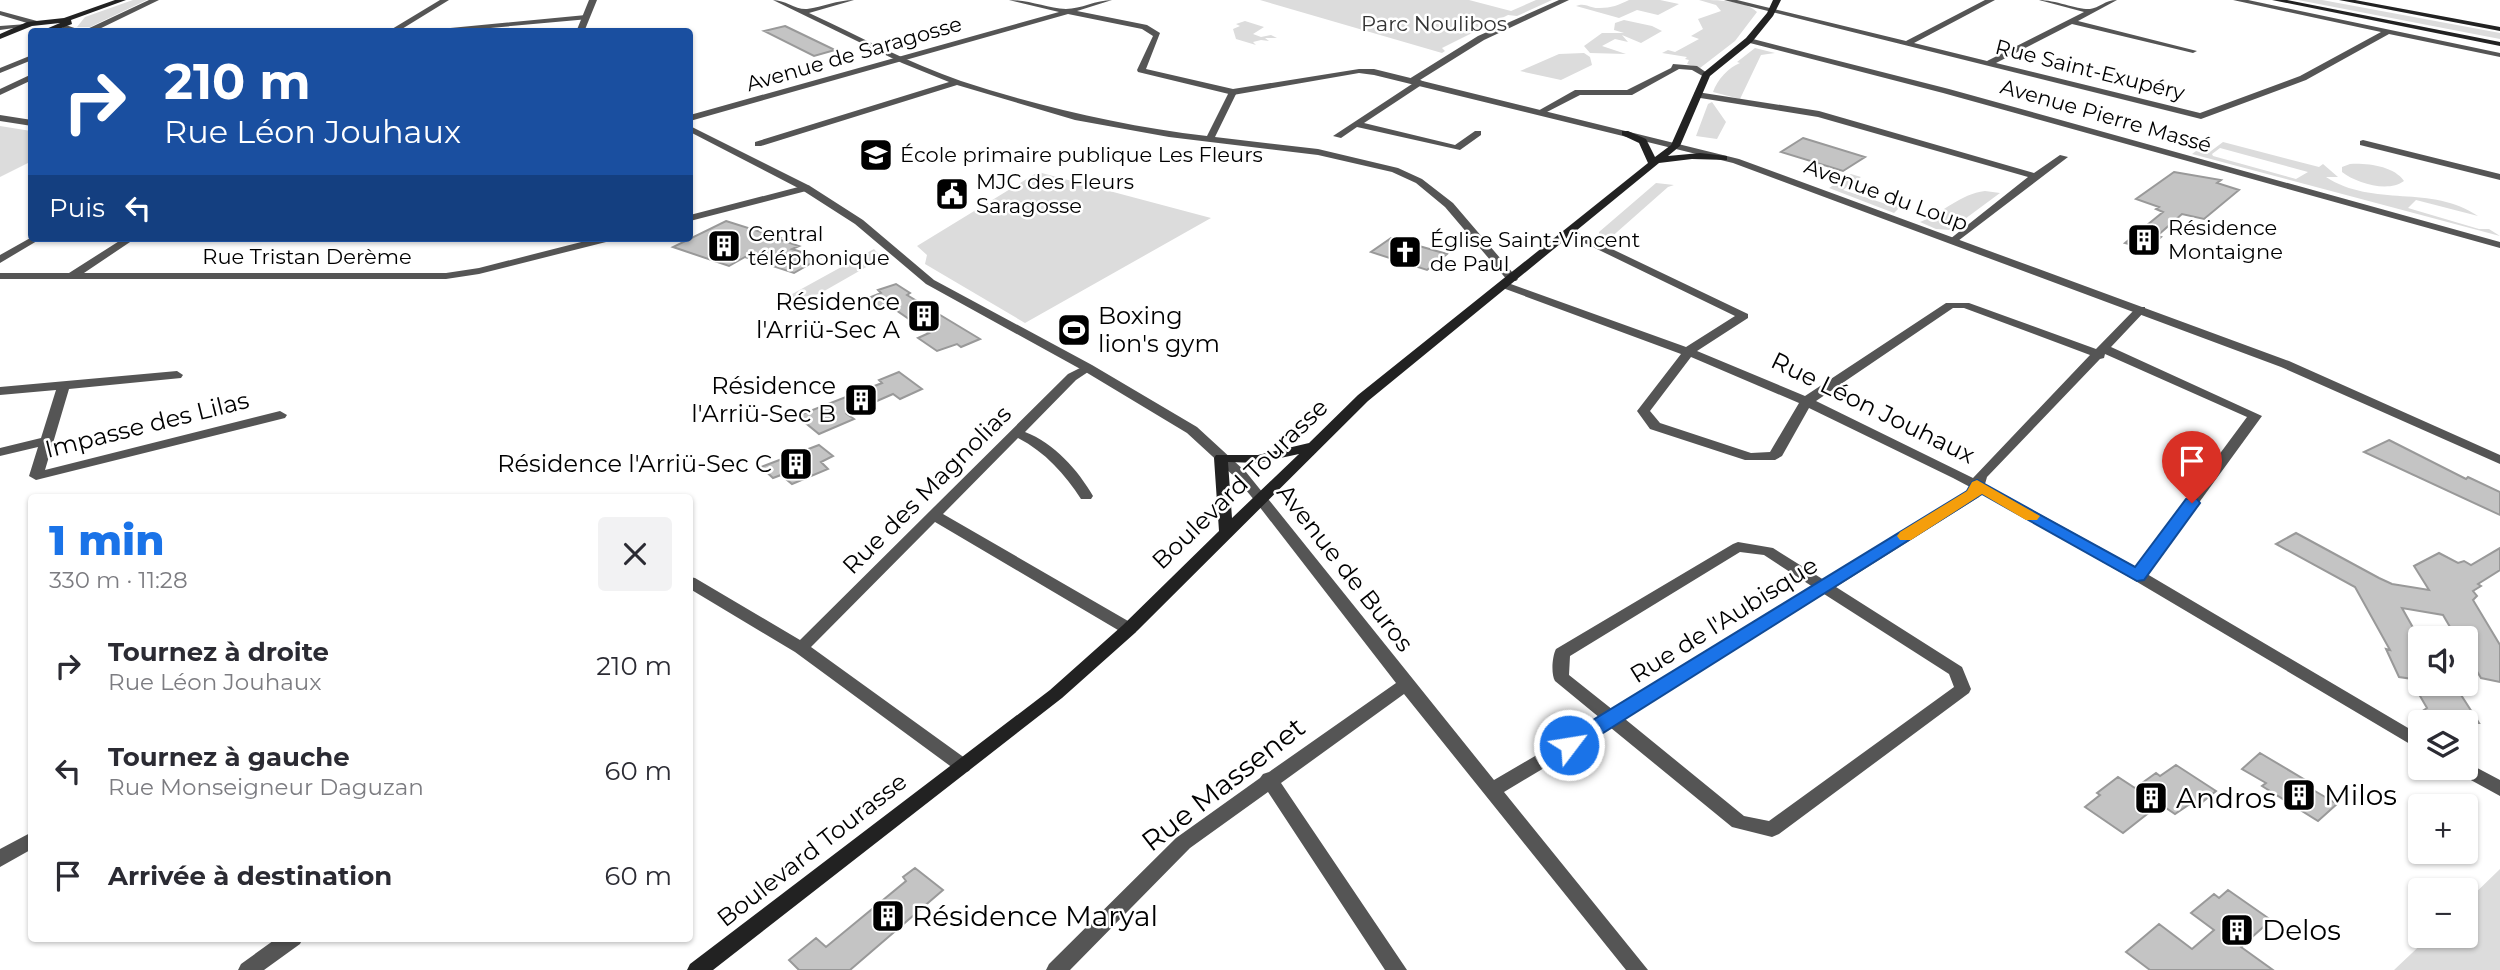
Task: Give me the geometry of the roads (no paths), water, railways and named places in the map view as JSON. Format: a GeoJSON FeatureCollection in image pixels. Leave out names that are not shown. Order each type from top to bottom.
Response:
{"type":"FeatureCollection","features":[{"type":"Feature","properties":{"kind":"main road"},"geometry":{"type":"LineString","coordinates":[[28,28],[34,23],[52,20],[110,0]]}},
{"type":"Feature","properties":{"kind":"main road"},"geometry":{"type":"LineString","coordinates":[[52,28],[122,0]]}},
{"type":"Feature","properties":{"kind":"main road","name":"Boulevard Tourasse"},"geometry":{"type":"LineString","coordinates":[[697,970],[1056,694],[1129,629],[1226,530],[1363,398],[1675,146],[1706,75],[1749,40],[1772,11],[1777,0]]}},
{"type":"Feature","properties":{"kind":"main road"},"geometry":{"type":"LineString","coordinates":[[2276,0],[2500,44]]}},
{"type":"Feature","properties":{"kind":"main road"},"geometry":{"type":"LineString","coordinates":[[2343,0],[2500,29]]}},
{"type":"Feature","properties":{"kind":"main road"},"geometry":{"type":"LineString","coordinates":[[52,20],[64,23]]}},
{"type":"Feature","properties":{"kind":"main road"},"geometry":{"type":"LineString","coordinates":[[0,39],[26,30]]}},
{"type":"Feature","properties":{"kind":"main road"},"geometry":{"type":"LineString","coordinates":[[1625,133],[1643,141],[1653,164],[1679,156],[1724,158]]}},
{"type":"Feature","properties":{"kind":"main road"},"geometry":{"type":"LineString","coordinates":[[1226,530],[1221,458],[1258,459],[1313,447]]}},
{"type":"Feature","properties":{"kind":"street"},"geometry":{"type":"LineString","coordinates":[[95,28],[155,0]]}},
{"type":"Feature","properties":{"kind":"street"},"geometry":{"type":"LineString","coordinates":[[398,28],[445,0]]}},
{"type":"Feature","properties":{"kind":"street"},"geometry":{"type":"LineString","coordinates":[[582,28],[593,0]]}},
{"type":"Feature","properties":{"kind":"street"},"geometry":{"type":"LineString","coordinates":[[777,0],[901,59],[957,82],[1075,117],[1318,152],[1382,166],[1419,181],[1449,205],[1508,282]]}},
{"type":"Feature","properties":{"kind":"street"},"geometry":{"type":"LineString","coordinates":[[803,12],[850,0]]}},
{"type":"Feature","properties":{"kind":"street","name":"Avenue du Loup"},"geometry":{"type":"LineString","coordinates":[[1013,0],[1144,27],[1157,35],[1141,69],[1233,92],[1359,71],[1416,82],[1724,158],[2285,364],[2500,460]]}},
{"type":"Feature","properties":{"kind":"street","name":"Avenue de Saragosse"},"geometry":{"type":"LineString","coordinates":[[693,117],[1108,0]]}},
{"type":"Feature","properties":{"kind":"street"},"geometry":{"type":"LineString","coordinates":[[1338,136],[1481,38],[1565,0]]}},
{"type":"Feature","properties":{"kind":"street","name":"Rue Saint-Exupéry"},"geometry":{"type":"LineString","coordinates":[[1728,0],[2201,116],[2303,78],[2387,32]]}},
{"type":"Feature","properties":{"kind":"street"},"geometry":{"type":"LineString","coordinates":[[1909,43],[1991,0]]}},
{"type":"Feature","properties":{"kind":"street"},"geometry":{"type":"LineString","coordinates":[[2043,0],[2091,11]]}},
{"type":"Feature","properties":{"kind":"street"},"geometry":{"type":"LineString","coordinates":[[1990,63],[2113,0]]}},
{"type":"Feature","properties":{"kind":"street"},"geometry":{"type":"LineString","coordinates":[[2237,0],[2500,55]]}},
{"type":"Feature","properties":{"kind":"street"},"geometry":{"type":"LineString","coordinates":[[0,13],[34,23]]}},
{"type":"Feature","properties":{"kind":"street"},"geometry":{"type":"LineString","coordinates":[[459,28],[586,17]]}},
{"type":"Feature","properties":{"kind":"street"},"geometry":{"type":"LineString","coordinates":[[2074,22],[2193,51]]}},
{"type":"Feature","properties":{"kind":"street"},"geometry":{"type":"LineString","coordinates":[[64,23],[73,28]]}},
{"type":"Feature","properties":{"kind":"street"},"geometry":{"type":"LineString","coordinates":[[0,28],[26,30]]}},
{"type":"Feature","properties":{"kind":"street","name":"Avenue Pierre Massé"},"geometry":{"type":"LineString","coordinates":[[1749,40],[1946,91],[2500,247]]}},
{"type":"Feature","properties":{"kind":"street"},"geometry":{"type":"LineString","coordinates":[[0,74],[28,59]]}},
{"type":"Feature","properties":{"kind":"street"},"geometry":{"type":"LineString","coordinates":[[1540,112],[1578,92],[1629,93],[1674,71],[1676,66],[1694,68],[1706,75]]}},
{"type":"Feature","properties":{"kind":"street"},"geometry":{"type":"LineString","coordinates":[[0,74],[28,77]]}},
{"type":"Feature","properties":{"kind":"street"},"geometry":{"type":"LineString","coordinates":[[0,92],[28,78]]}},
{"type":"Feature","properties":{"kind":"street"},"geometry":{"type":"LineString","coordinates":[[758,144],[957,82]]}},
{"type":"Feature","properties":{"kind":"street"},"geometry":{"type":"LineString","coordinates":[[1210,138],[1233,92]]}},
{"type":"Feature","properties":{"kind":"street"},"geometry":{"type":"LineString","coordinates":[[1697,95],[1819,114],[2035,176]]}},
{"type":"Feature","properties":{"kind":"street"},"geometry":{"type":"LineString","coordinates":[[0,118],[28,122]]}},
{"type":"Feature","properties":{"kind":"street"},"geometry":{"type":"LineString","coordinates":[[1356,124],[1458,148],[1478,132]]}},
{"type":"Feature","properties":{"kind":"street","name":"Avenue de Buros"},"geometry":{"type":"LineString","coordinates":[[693,131],[806,188],[859,222],[930,282],[1088,368],[1192,430],[1260,498],[1406,684],[1638,970]]}},
{"type":"Feature","properties":{"kind":"street"},"geometry":{"type":"LineString","coordinates":[[2363,143],[2500,177]]}},
{"type":"Feature","properties":{"kind":"street"},"geometry":{"type":"LineString","coordinates":[[1954,241],[2063,157]]}},
{"type":"Feature","properties":{"kind":"street"},"geometry":{"type":"LineString","coordinates":[[693,214],[806,188]]}},
{"type":"Feature","properties":{"kind":"street"},"geometry":{"type":"LineString","coordinates":[[1570,232],[1744,316],[1690,351],[1643,411],[1655,426],[1750,457],[1775,456],[1807,401],[1950,305],[1965,305],[2102,352],[2255,416],[2137,576]]}},
{"type":"Feature","properties":{"kind":"street"},"geometry":{"type":"LineString","coordinates":[[0,260],[30,242]]}},
{"type":"Feature","properties":{"kind":"street"},"geometry":{"type":"LineString","coordinates":[[71,276],[125,242]]}},
{"type":"Feature","properties":{"kind":"street","name":"Rue Tristan Derème"},"geometry":{"type":"LineString","coordinates":[[0,276],[446,276],[479,271],[594,242]]}},
{"type":"Feature","properties":{"kind":"street","name":"Rue Léon Jouhaux"},"geometry":{"type":"LineString","coordinates":[[1508,282],[1690,351],[1807,401],[1977,485],[2408,736]]}},
{"type":"Feature","properties":{"kind":"street","name":"Rue de l'Aubisque"},"geometry":{"type":"LineString","coordinates":[[1492,790],[1612,719],[1973,494],[1981,476],[2141,309]]}},
{"type":"Feature","properties":{"kind":"street","name":"Rue des Magnolias"},"geometry":{"type":"LineString","coordinates":[[801,648],[1072,377],[1088,368]]}},
{"type":"Feature","properties":{"kind":"street","name":"Impasse des Lilas"},"geometry":{"type":"LineString","coordinates":[[0,391],[177,375]]}},
{"type":"Feature","properties":{"kind":"street","name":"Impasse des Lilas"},"geometry":{"type":"LineString","coordinates":[[63,386],[36,476],[279,415]]}},
{"type":"Feature","properties":{"kind":"street"},"geometry":{"type":"LineString","coordinates":[[1017,433],[1030,437],[1081,484],[1086,496]]}},
{"type":"Feature","properties":{"kind":"street"},"geometry":{"type":"LineString","coordinates":[[0,453],[45,441]]}},
{"type":"Feature","properties":{"kind":"street"},"geometry":{"type":"LineString","coordinates":[[935,516],[1129,629]]}},
{"type":"Feature","properties":{"kind":"street"},"geometry":{"type":"LineString","coordinates":[[1738,548],[1768,551],[1956,671],[1963,690],[1772,829],[1739,821],[1612,719],[1560,677],[1562,653],[1738,548]]}},
{"type":"Feature","properties":{"kind":"street"},"geometry":{"type":"LineString","coordinates":[[693,584],[801,648],[963,766]]}},
{"type":"Feature","properties":{"kind":"street","name":"Rue Massenet"},"geometry":{"type":"LineString","coordinates":[[1056,970],[1183,843],[1269,779],[1406,684]]}},
{"type":"Feature","properties":{"kind":"street"},"geometry":{"type":"LineString","coordinates":[[2478,776],[2500,789]]}},
{"type":"Feature","properties":{"kind":"street"},"geometry":{"type":"LineString","coordinates":[[1269,779],[1398,970]]}},
{"type":"Feature","properties":{"kind":"street"},"geometry":{"type":"LineString","coordinates":[[0,859],[28,842]]}},
{"type":"Feature","properties":{"kind":"street"},"geometry":{"type":"LineString","coordinates":[[248,970],[287,942]]}},
{"type":"Feature","properties":{"kind":"place","name":"École primaire publique Les Fleurs"},"geometry":{"type":"Point","coordinates":[876,155]}},
{"type":"Feature","properties":{"kind":"place","name":"MJC des Fleurs Saragosse"},"geometry":{"type":"Point","coordinates":[952,194]}},
{"type":"Feature","properties":{"kind":"place","name":"Résidence Montaigne"},"geometry":{"type":"Point","coordinates":[2144,240]}},
{"type":"Feature","properties":{"kind":"place","name":"Central téléphonique"},"geometry":{"type":"Point","coordinates":[724,246]}},
{"type":"Feature","properties":{"kind":"place","name":"Église Saint-Vincent de Paul"},"geometry":{"type":"Point","coordinates":[1405,252]}},
{"type":"Feature","properties":{"kind":"place","name":"Résidence l'Arriü-Sec A"},"geometry":{"type":"Point","coordinates":[924,316]}},
{"type":"Feature","properties":{"kind":"place","name":"Boxing lion's gym"},"geometry":{"type":"Point","coordinates":[1074,330]}},
{"type":"Feature","properties":{"kind":"place","name":"Résidence l'Arriü-Sec B"},"geometry":{"type":"Point","coordinates":[861,400]}},
{"type":"Feature","properties":{"kind":"place","name":"Résidence l'Arriü-Sec C"},"geometry":{"type":"Point","coordinates":[796,464]}},
{"type":"Feature","properties":{"kind":"place","name":"Milos"},"geometry":{"type":"Point","coordinates":[2299,795]}},
{"type":"Feature","properties":{"kind":"place","name":"Andros"},"geometry":{"type":"Point","coordinates":[2151,798]}},
{"type":"Feature","properties":{"kind":"place","name":"Résidence Maryal"},"geometry":{"type":"Point","coordinates":[888,916]}},
{"type":"Feature","properties":{"kind":"place","name":"Delos"},"geometry":{"type":"Point","coordinates":[2237,930]}},
{"type":"Feature","properties":{"kind":"park label","name":"Parc Noulibos"},"geometry":{"type":"Point","coordinates":[1434,24]}}]}
